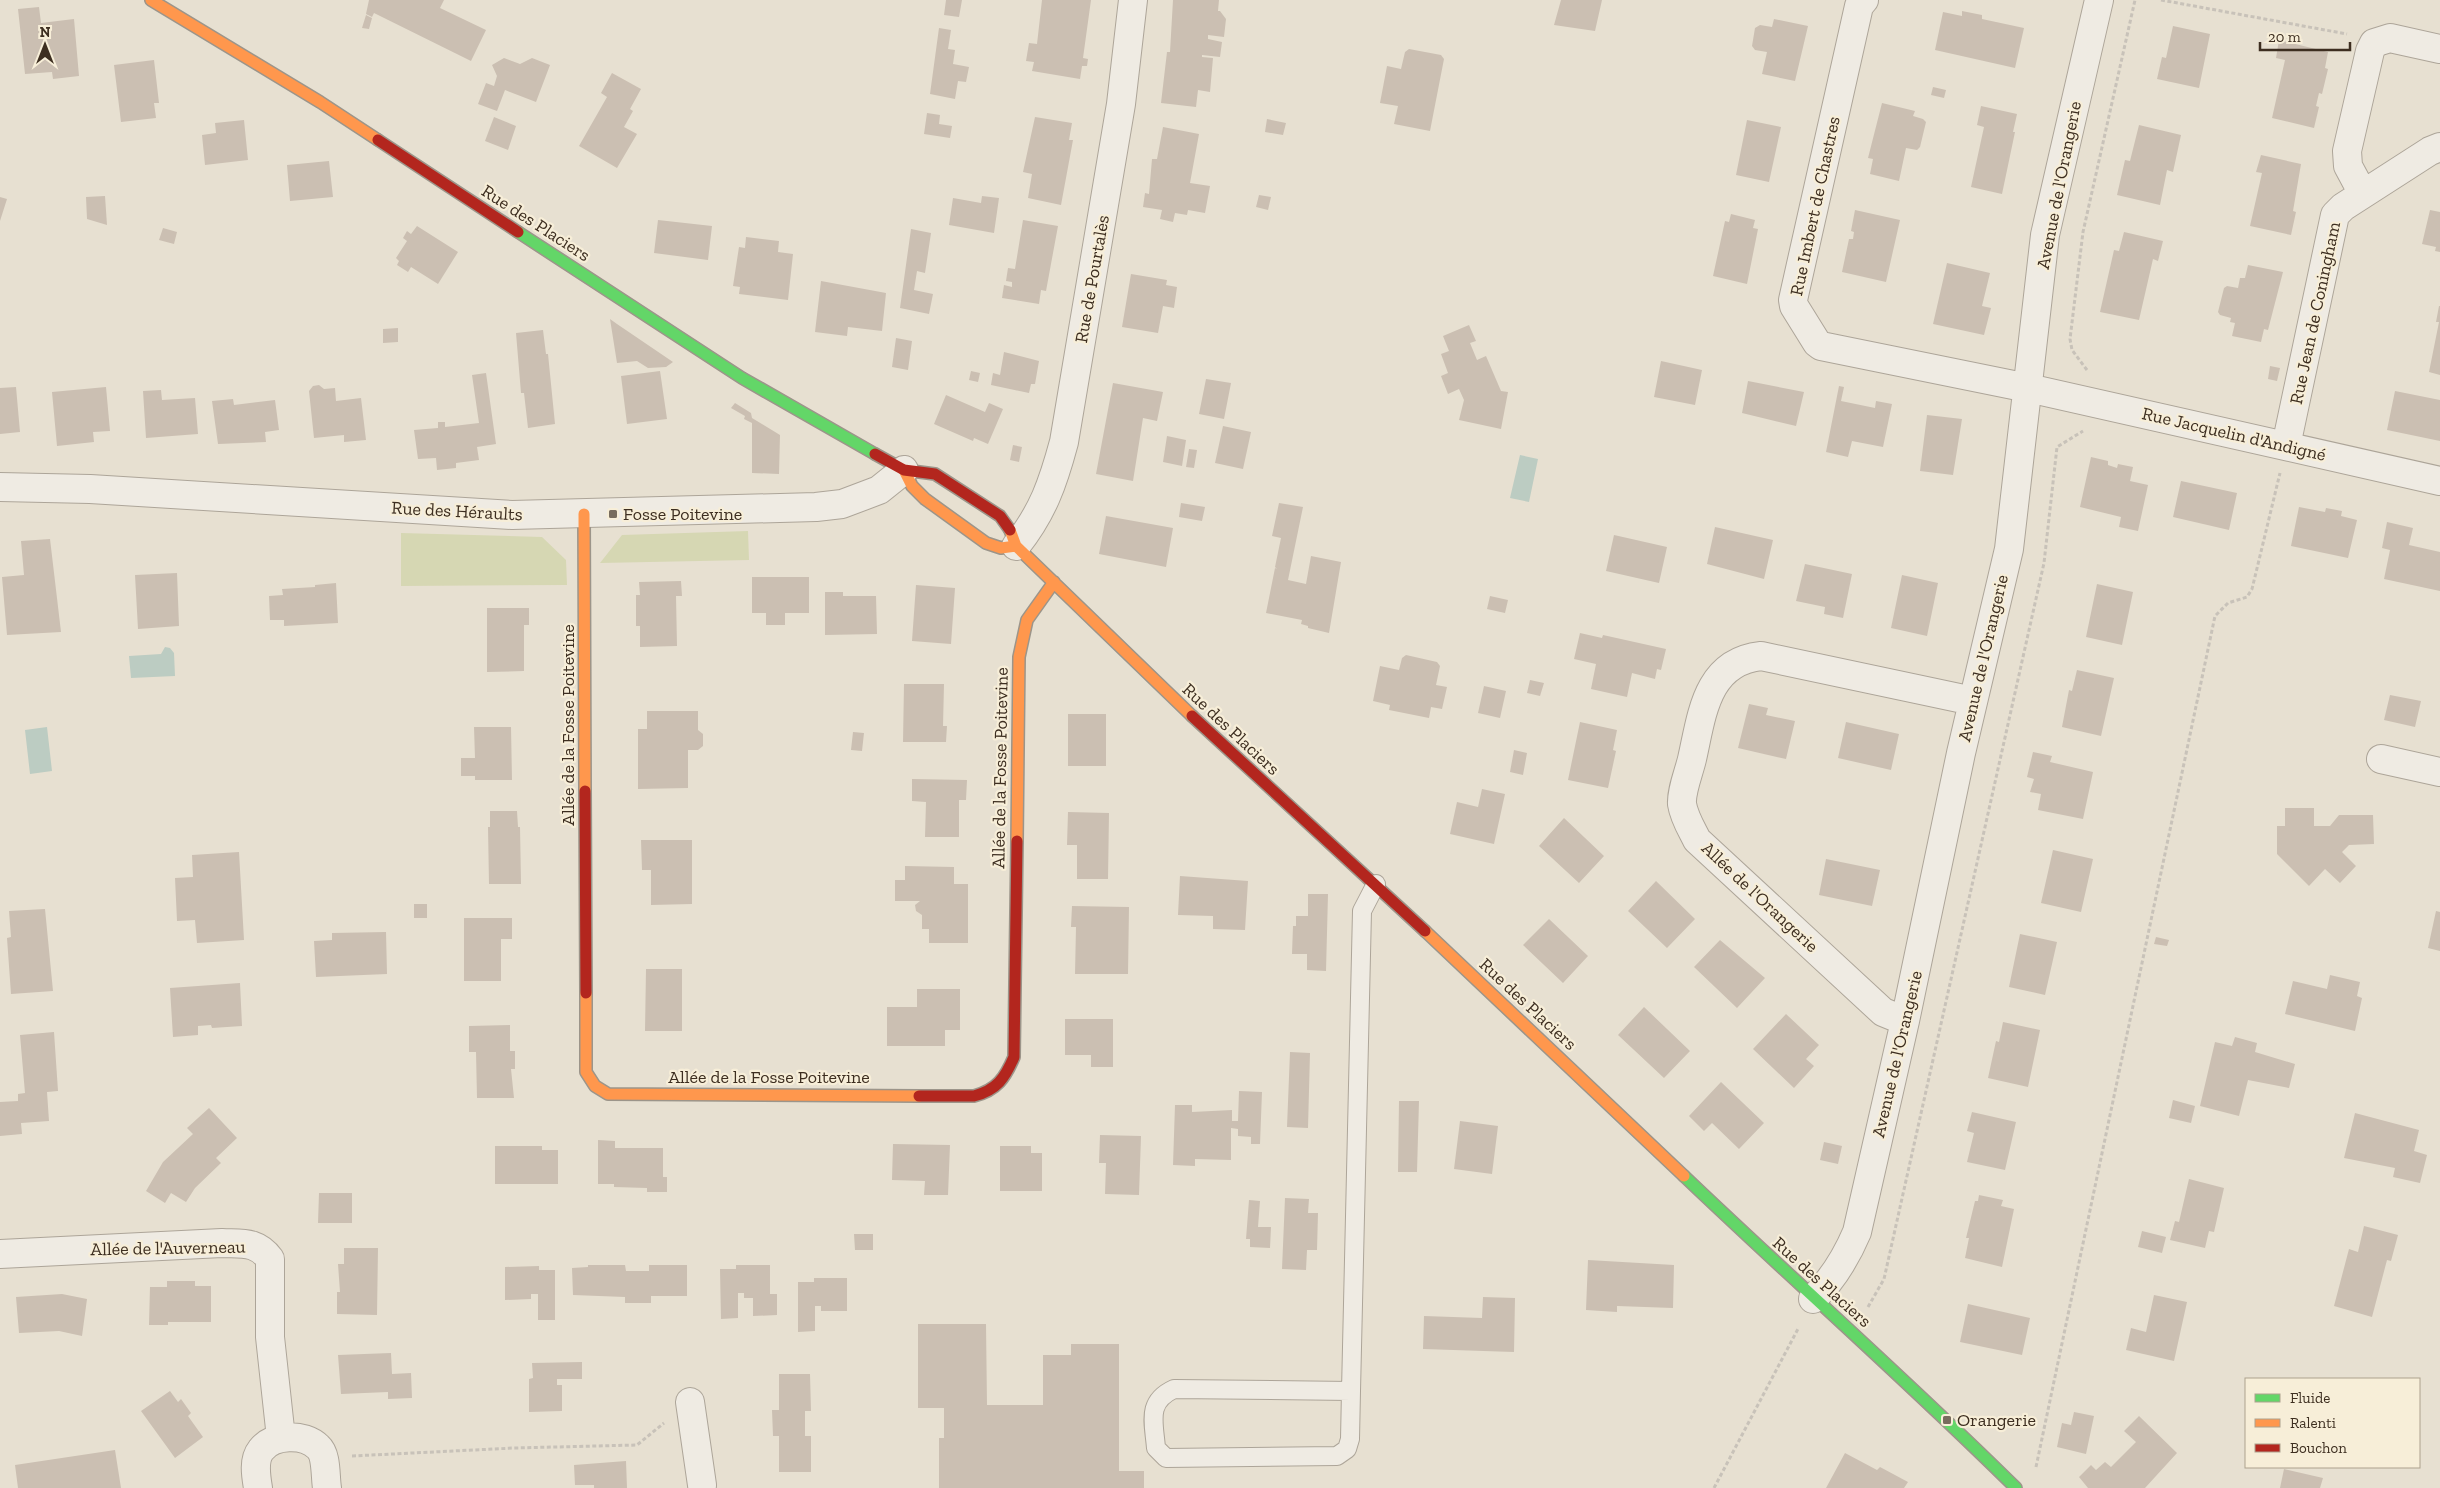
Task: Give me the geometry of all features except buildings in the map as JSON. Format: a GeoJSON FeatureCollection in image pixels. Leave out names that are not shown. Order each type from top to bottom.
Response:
{"type":"FeatureCollection","features":[{"type":"Feature","properties":{"kind":"street","name":"Rue de Pourtalès"},"geometry":{"type":"LineString","coordinates":[[1016,546],[1042,508],[1053,482],[1064,442],[1121,104],[1133,0]]}},
{"type":"Feature","properties":{"kind":"street","name":"Rue Imbert de Chastres"},"geometry":{"type":"LineString","coordinates":[[1864,0],[1859,6],[1793,300],[1794,306],[1821,346],[2028,388]]}},
{"type":"Feature","properties":{"kind":"street","name":"Avenue de l'Orangerie"},"geometry":{"type":"LineString","coordinates":[[1813,1300],[1830,1282],[1847,1257],[1857,1232],[1905,1021],[1973,701],[2009,549],[2045,235],[2099,0]]}},
{"type":"Feature","properties":{"kind":"street","name":"Rue des Placiers"},"geometry":{"type":"LineString","coordinates":[[160,2],[320,102],[742,378],[904,470],[935,474],[1000,516],[1011,532],[1016,546],[1220,744],[1376,884],[1813,1300],[1947,1420],[2016,1488]]}},
{"type":"Feature","properties":{"kind":"street"},"geometry":{"type":"LineString","coordinates":[[2363,194],[2348,166],[2347,151],[2370,50],[2374,43],[2390,38],[2440,49]]}},
{"type":"Feature","properties":{"kind":"street","name":"Rue Jean de Coningham"},"geometry":{"type":"LineString","coordinates":[[2286,446],[2335,215],[2343,206],[2430,151],[2440,148]]}},
{"type":"Feature","properties":{"kind":"street","name":"Rue Jacquelin d'Andigné"},"geometry":{"type":"LineString","coordinates":[[2028,388],[2440,481]]}},
{"type":"Feature","properties":{"kind":"street","name":"Rue des Placiers"},"geometry":{"type":"LineString","coordinates":[[904,470],[912,486],[925,500],[986,543],[1001,548],[1016,546]]}},
{"type":"Feature","properties":{"kind":"street","name":"Rue des Héraults"},"geometry":{"type":"LineString","coordinates":[[0,487],[90,489],[484,514],[584,514],[762,510],[842,504],[879,490],[904,470]]}},
{"type":"Feature","properties":{"kind":"street","name":"Allée de la Fosse Poitevine"},"geometry":{"type":"LineString","coordinates":[[584,514],[586,1072],[590,1081],[598,1089],[608,1094],[974,1096],[990,1093],[1005,1079],[1014,1057],[1019,657],[1027,620],[1054,582]]}},
{"type":"Feature","properties":{"kind":"street","name":"Allée de l'Orangerie"},"geometry":{"type":"LineString","coordinates":[[1905,1021],[1883,1012],[1697,840],[1688,824],[1682,802],[1706,699],[1717,680],[1731,666],[1745,658],[1761,656],[1973,701]]}},
{"type":"Feature","properties":{"kind":"street"},"geometry":{"type":"LineString","coordinates":[[2381,759],[2440,772]]}},
{"type":"Feature","properties":{"kind":"street","name":"Allée de l'Auverneau"},"geometry":{"type":"LineString","coordinates":[[0,1254],[222,1243],[252,1245],[263,1250],[270,1259],[270,1337],[281,1438]]}},
{"type":"Feature","properties":{"kind":"street"},"geometry":{"type":"LineString","coordinates":[[690,1402],[701,1487]]}},
{"type":"Feature","properties":{"kind":"street"},"geometry":{"type":"LineString","coordinates":[[258,1488],[257,1460],[261,1450],[269,1443],[281,1438],[295,1437],[319,1447],[324,1460],[326,1488]]}},
{"type":"Feature","properties":{"kind":"lane"},"geometry":{"type":"LineString","coordinates":[[1351,1391],[1174,1389],[1157,1400],[1153,1410],[1156,1448],[1166,1458],[1337,1456],[1346,1449],[1350,1439],[1362,911],[1376,884]]}},
{"type":"Feature","properties":{"kind":"path"},"geometry":{"type":"LineString","coordinates":[[2161,0],[2361,36],[2374,43]]}},
{"type":"Feature","properties":{"kind":"path"},"geometry":{"type":"LineString","coordinates":[[2035,1473],[2215,616],[2228,603],[2247,597],[2252,589],[2286,446]]}},
{"type":"Feature","properties":{"kind":"path"},"geometry":{"type":"LineString","coordinates":[[1714,1488],[1813,1300]]}},
{"type":"Feature","properties":{"kind":"path"},"geometry":{"type":"LineString","coordinates":[[324,1460],[350,1456],[514,1448],[637,1445],[690,1402]]}},
{"type":"Feature","properties":{"kind":"green space"},"geometry":{"type":"Polygon","coordinates":[[[748,531],[749,560],[600,563],[622,535],[748,531]]]}},
{"type":"Feature","properties":{"kind":"green space"},"geometry":{"type":"Polygon","coordinates":[[[401,533],[542,537],[566,560],[567,585],[401,586],[401,533]]]}},
{"type":"Feature","properties":{"kind":"shaded area"},"geometry":{"type":"Polygon","coordinates":[[[1520,455],[1538,459],[1529,502],[1510,498],[1520,455]]]}},
{"type":"Feature","properties":{"kind":"shaded area"},"geometry":{"type":"Polygon","coordinates":[[[165,647],[170,648],[174,653],[175,676],[131,678],[129,656],[161,654],[165,647]]]}},
{"type":"Feature","properties":{"kind":"shaded area"},"geometry":{"type":"Polygon","coordinates":[[[47,727],[52,771],[30,774],[25,730],[47,727]]]}},
{"type":"Feature","properties":{"kind":"traffic: fast"},"geometry":{"type":"LineString","coordinates":[[518,232],[742,378],[875,454]]}},
{"type":"Feature","properties":{"kind":"traffic: fast"},"geometry":{"type":"LineString","coordinates":[[1684,1176],[2016,1488]]}},
{"type":"Feature","properties":{"kind":"traffic: slow"},"geometry":{"type":"LineString","coordinates":[[151,0],[320,102],[378,140]]}},
{"type":"Feature","properties":{"kind":"traffic: slow"},"geometry":{"type":"LineString","coordinates":[[904,470],[912,486],[925,499],[986,543],[1001,548],[1016,546]]}},
{"type":"Feature","properties":{"kind":"traffic: slow"},"geometry":{"type":"LineString","coordinates":[[584,514],[585,791]]}},
{"type":"Feature","properties":{"kind":"traffic: slow"},"geometry":{"type":"LineString","coordinates":[[1010,530],[1016,546],[1192,716]]}},
{"type":"Feature","properties":{"kind":"traffic: slow"},"geometry":{"type":"LineString","coordinates":[[1017,841],[1019,657],[1027,620],[1054,582]]}},
{"type":"Feature","properties":{"kind":"traffic: slow"},"geometry":{"type":"LineString","coordinates":[[1425,931],[1684,1176]]}},
{"type":"Feature","properties":{"kind":"traffic: slow"},"geometry":{"type":"LineString","coordinates":[[586,993],[586,1072],[595,1086],[608,1094],[919,1096]]}},
{"type":"Feature","properties":{"kind":"traffic: jam"},"geometry":{"type":"LineString","coordinates":[[378,140],[518,232]]}},
{"type":"Feature","properties":{"kind":"traffic: jam"},"geometry":{"type":"LineString","coordinates":[[875,454],[904,470],[935,474],[1000,516],[1010,530]]}},
{"type":"Feature","properties":{"kind":"traffic: jam"},"geometry":{"type":"LineString","coordinates":[[1192,716],[1425,931]]}},
{"type":"Feature","properties":{"kind":"traffic: jam"},"geometry":{"type":"LineString","coordinates":[[585,791],[586,993]]}},
{"type":"Feature","properties":{"kind":"traffic: jam"},"geometry":{"type":"LineString","coordinates":[[919,1096],[974,1096],[982,1093],[999,1082],[1014,1057],[1017,841]]}},
{"type":"Feature","properties":{"kind":"place","name":"Fosse Poitevine"},"geometry":{"type":"Point","coordinates":[613,514]}},
{"type":"Feature","properties":{"kind":"place","name":"Orangerie"},"geometry":{"type":"Point","coordinates":[1947,1420]}}]}
